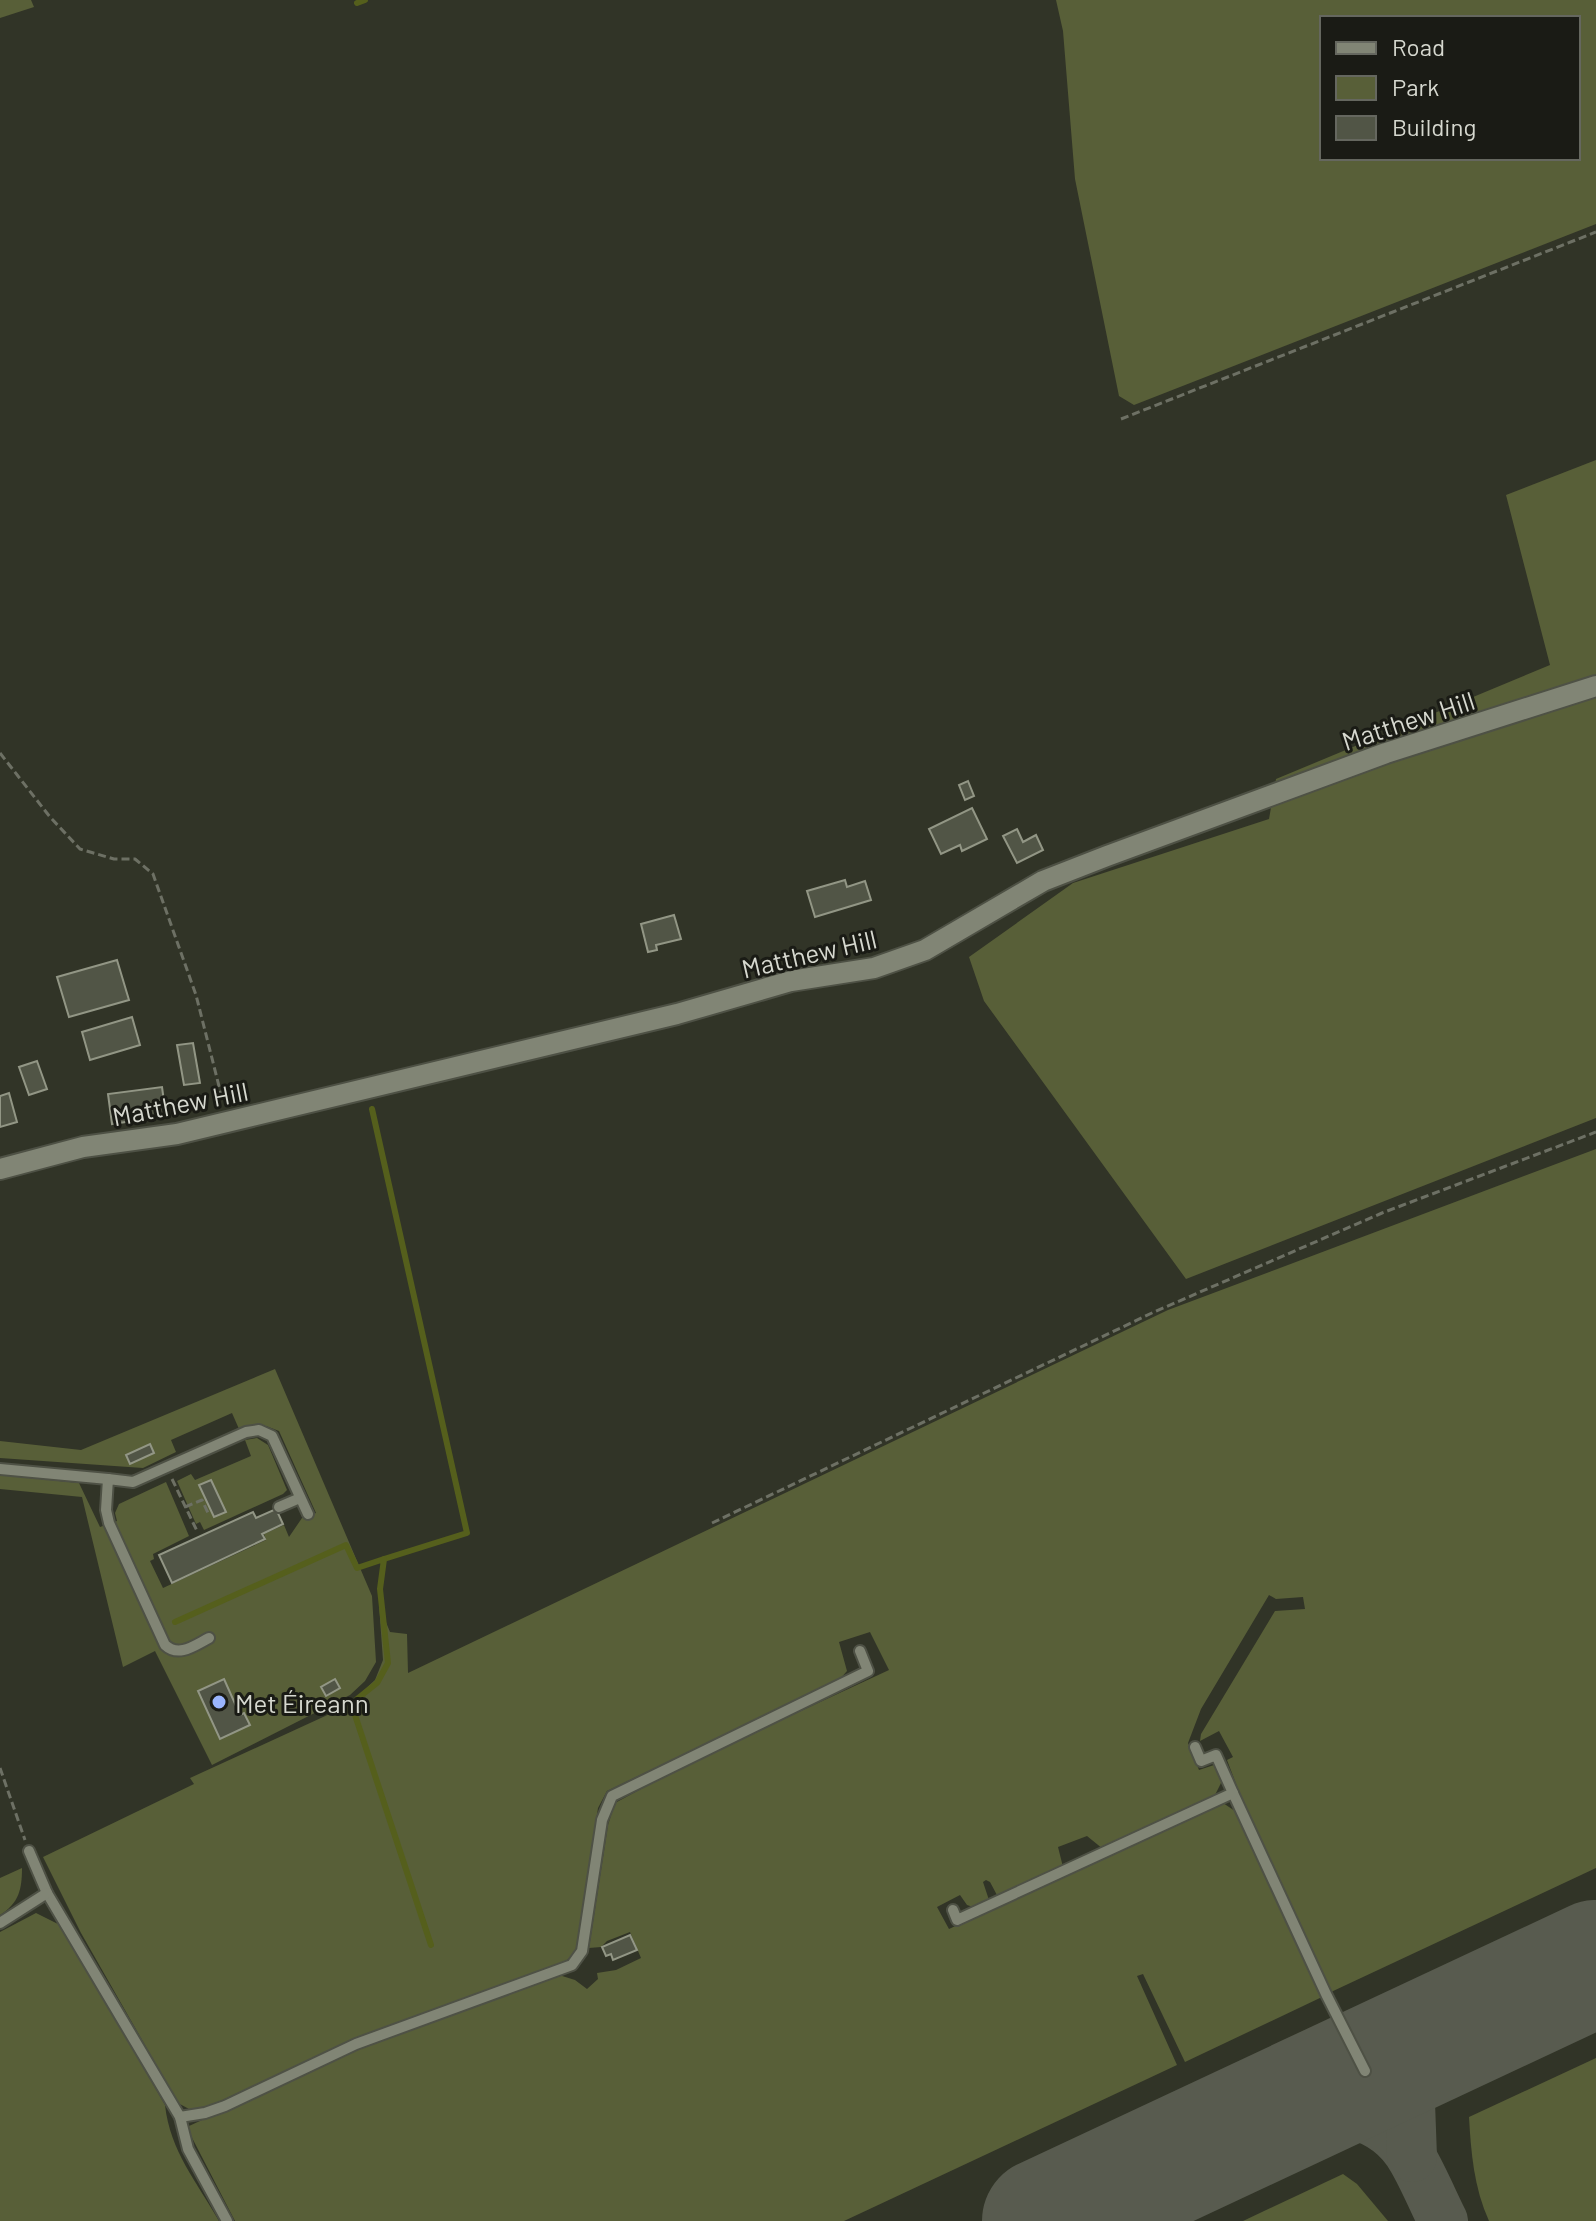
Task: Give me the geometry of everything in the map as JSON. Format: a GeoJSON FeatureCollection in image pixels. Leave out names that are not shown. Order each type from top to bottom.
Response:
{"type":"FeatureCollection","features":[{"type":"Feature","properties":{"kind":"street","name":"Matthew Hill"},"geometry":{"type":"LineString","coordinates":[[0,1169],[83,1147],[177,1134],[228,1122],[677,1014],[791,981],[874,968],[925,950],[1043,881],[1107,856],[1386,753],[1596,686]]}},
{"type":"Feature","properties":{"kind":"lane"},"geometry":{"type":"LineString","coordinates":[[0,1469],[133,1482],[246,1432],[265,1431],[272,1436],[308,1514]]}},
{"type":"Feature","properties":{"kind":"lane"},"geometry":{"type":"LineString","coordinates":[[108,1479],[106,1510],[109,1523],[165,1645],[170,1650],[180,1652],[209,1638]]}},
{"type":"Feature","properties":{"kind":"lane"},"geometry":{"type":"LineString","coordinates":[[279,1507],[300,1498]]}},
{"type":"Feature","properties":{"kind":"lane"},"geometry":{"type":"LineString","coordinates":[[180,2117],[225,2106],[356,2044],[572,1965],[582,1951],[602,1820],[612,1796],[868,1671],[860,1651]]}},
{"type":"Feature","properties":{"kind":"lane"},"geometry":{"type":"LineString","coordinates":[[1195,1747],[1201,1761],[1216,1755],[1326,1994],[1365,2071]]}},
{"type":"Feature","properties":{"kind":"lane"},"geometry":{"type":"LineString","coordinates":[[953,1910],[957,1920],[1233,1793]]}},
{"type":"Feature","properties":{"kind":"lane"},"geometry":{"type":"LineString","coordinates":[[29,1851],[47,1893],[180,2117],[188,2149],[227,2221]]}},
{"type":"Feature","properties":{"kind":"lane"},"geometry":{"type":"LineString","coordinates":[[0,1923],[47,1893]]}},
{"type":"Feature","properties":{"kind":"path"},"geometry":{"type":"LineString","coordinates":[[1121,419],[1596,232]]}},
{"type":"Feature","properties":{"kind":"path"},"geometry":{"type":"LineString","coordinates":[[0,753],[50,817],[80,849],[114,859],[135,859],[153,874],[196,995],[228,1122]]}},
{"type":"Feature","properties":{"kind":"path"},"geometry":{"type":"LineString","coordinates":[[712,1523],[1154,1312],[1382,1213],[1596,1132]]}},
{"type":"Feature","properties":{"kind":"path"},"geometry":{"type":"LineString","coordinates":[[183,1459],[188,1470],[171,1478],[197,1531]]}},
{"type":"Feature","properties":{"kind":"path"},"geometry":{"type":"LineString","coordinates":[[185,1507],[202,1500],[209,1515]]}},
{"type":"Feature","properties":{"kind":"path"},"geometry":{"type":"LineString","coordinates":[[0,1768],[29,1851]]}},
{"type":"Feature","properties":{"kind":"green space"},"geometry":{"type":"Polygon","coordinates":[[[0,0],[31,0],[34,7],[0,18],[0,0]]]}},
{"type":"Feature","properties":{"kind":"green space"},"geometry":{"type":"Polygon","coordinates":[[[1056,0],[1596,0],[1596,224],[1134,405],[1119,396],[1075,179],[1063,31],[1056,0]]]}},
{"type":"Feature","properties":{"kind":"green space"},"geometry":{"type":"Polygon","coordinates":[[[1596,460],[1596,1118],[1186,1279],[984,1001],[969,957],[1073,883],[1269,819],[1276,779],[1550,665],[1506,495],[1596,460]]]}},
{"type":"Feature","properties":{"kind":"green space"},"geometry":{"type":"Polygon","coordinates":[[[1596,1149],[1596,1868],[1331,1992],[1246,1810],[1227,1760],[1233,1757],[1219,1731],[1200,1741],[1201,1734],[1275,1611],[1305,1609],[1303,1597],[1276,1599],[1269,1595],[1201,1709],[1188,1743],[1199,1770],[1214,1765],[1222,1781],[1214,1797],[1103,1849],[1087,1836],[1058,1847],[1063,1867],[998,1897],[986,1880],[983,1882],[989,1900],[976,1908],[967,1905],[960,1895],[937,1907],[949,1929],[1223,1803],[1235,1811],[1322,1997],[1185,2062],[1143,1974],[1137,1976],[1177,2065],[844,2221],[235,2221],[188,2130],[189,2126],[365,2045],[559,1975],[575,1980],[587,1989],[598,1979],[597,1973],[616,1970],[641,1958],[630,1932],[607,1941],[601,1947],[589,1948],[608,1825],[615,1803],[689,1763],[889,1670],[870,1632],[839,1642],[847,1671],[840,1679],[607,1791],[598,1808],[577,1947],[567,1960],[528,1978],[341,2046],[205,2108],[189,2109],[178,2103],[81,1933],[43,1857],[194,1784],[190,1778],[347,1706],[375,1680],[383,1660],[379,1605],[390,1632],[407,1634],[408,1673],[1168,1310],[1596,1149]]]}},
{"type":"Feature","properties":{"kind":"green space"},"geometry":{"type":"Polygon","coordinates":[[[275,1369],[372,1596],[376,1662],[365,1681],[350,1695],[212,1765],[155,1651],[123,1667],[82,1497],[0,1489],[0,1475],[79,1483],[100,1527],[117,1521],[115,1513],[119,1504],[166,1482],[189,1536],[153,1554],[154,1559],[150,1561],[163,1588],[266,1540],[264,1534],[284,1525],[289,1537],[302,1518],[316,1513],[279,1431],[266,1426],[239,1429],[232,1413],[171,1440],[176,1452],[143,1468],[0,1458],[0,1441],[81,1450],[275,1369]]]}},
{"type":"Feature","properties":{"kind":"green space"},"geometry":{"type":"Polygon","coordinates":[[[257,1438],[268,1445],[287,1490],[204,1530],[200,1522],[196,1524],[177,1481],[191,1474],[195,1480],[251,1456],[245,1440],[257,1438]]]}},
{"type":"Feature","properties":{"kind":"green space"},"geometry":{"type":"Polygon","coordinates":[[[22,1868],[18,1895],[0,1915],[0,1878],[22,1868]]]}},
{"type":"Feature","properties":{"kind":"green space"},"geometry":{"type":"Polygon","coordinates":[[[36,1913],[60,1925],[73,1946],[165,2105],[178,2152],[219,2221],[0,2221],[0,1932],[36,1913]]]}},
{"type":"Feature","properties":{"kind":"green space"},"geometry":{"type":"Polygon","coordinates":[[[1596,2058],[1596,2221],[1489,2221],[1472,2157],[1469,2117],[1596,2058]]]}},
{"type":"Feature","properties":{"kind":"green space"},"geometry":{"type":"Polygon","coordinates":[[[1343,2174],[1357,2184],[1388,2221],[1243,2221],[1343,2174]]]}},
{"type":"Feature","properties":{"kind":"building"},"geometry":{"type":"Polygon","coordinates":[[[968,781],[974,796],[965,800],[959,785],[968,781]]]}},
{"type":"Feature","properties":{"kind":"building"},"geometry":{"type":"Polygon","coordinates":[[[972,808],[987,839],[962,851],[960,845],[941,854],[929,829],[972,808]]]}},
{"type":"Feature","properties":{"kind":"building"},"geometry":{"type":"Polygon","coordinates":[[[1017,829],[1023,842],[1036,835],[1043,850],[1017,863],[1003,836],[1017,829]]]}},
{"type":"Feature","properties":{"kind":"building"},"geometry":{"type":"Polygon","coordinates":[[[845,880],[847,887],[865,881],[871,900],[815,917],[807,891],[845,880]]]}},
{"type":"Feature","properties":{"kind":"building"},"geometry":{"type":"Polygon","coordinates":[[[674,915],[681,939],[656,945],[657,950],[648,952],[641,924],[674,915]]]}},
{"type":"Feature","properties":{"kind":"building"},"geometry":{"type":"Polygon","coordinates":[[[117,960],[129,1000],[69,1017],[57,977],[117,960]]]}},
{"type":"Feature","properties":{"kind":"building"},"geometry":{"type":"Polygon","coordinates":[[[132,1017],[140,1045],[90,1060],[82,1032],[132,1017]]]}},
{"type":"Feature","properties":{"kind":"building"},"geometry":{"type":"Polygon","coordinates":[[[193,1043],[200,1083],[184,1085],[177,1045],[193,1043]]]}},
{"type":"Feature","properties":{"kind":"building"},"geometry":{"type":"Polygon","coordinates":[[[37,1061],[47,1089],[29,1095],[19,1067],[37,1061]]]}},
{"type":"Feature","properties":{"kind":"building"},"geometry":{"type":"Polygon","coordinates":[[[162,1087],[166,1116],[112,1124],[108,1094],[162,1087]]]}},
{"type":"Feature","properties":{"kind":"building"},"geometry":{"type":"Polygon","coordinates":[[[9,1093],[17,1122],[0,1127],[0,1096],[9,1093]]]}},
{"type":"Feature","properties":{"kind":"building"},"geometry":{"type":"Polygon","coordinates":[[[150,1444],[154,1453],[130,1464],[126,1455],[150,1444]]]}},
{"type":"Feature","properties":{"kind":"building"},"geometry":{"type":"Polygon","coordinates":[[[211,1480],[226,1512],[214,1517],[199,1485],[211,1480]]]}},
{"type":"Feature","properties":{"kind":"building"},"geometry":{"type":"Polygon","coordinates":[[[276,1509],[283,1524],[262,1534],[265,1539],[172,1583],[159,1555],[253,1512],[256,1518],[276,1509]]]}},
{"type":"Feature","properties":{"kind":"building","name":"Met Éireann"},"geometry":{"type":"Polygon","coordinates":[[[224,1679],[240,1715],[244,1713],[250,1725],[220,1739],[198,1691],[224,1679]]]}},
{"type":"Feature","properties":{"kind":"building"},"geometry":{"type":"Polygon","coordinates":[[[335,1679],[340,1688],[326,1696],[321,1687],[335,1679]]]}},
{"type":"Feature","properties":{"kind":"building"},"geometry":{"type":"Polygon","coordinates":[[[630,1935],[637,1950],[613,1960],[611,1954],[606,1956],[602,1947],[630,1935]]]}},
{"type":"Feature","properties":{"kind":"waterway"},"geometry":{"type":"LineString","coordinates":[[357,3],[365,0]]}},
{"type":"Feature","properties":{"kind":"waterway"},"geometry":{"type":"LineString","coordinates":[[372,1109],[467,1533],[384,1559]]}},
{"type":"Feature","properties":{"kind":"waterway"},"geometry":{"type":"LineString","coordinates":[[175,1622],[346,1545],[357,1568],[384,1559],[380,1589],[388,1663],[377,1683],[357,1699],[354,1712],[431,1945]]}},
{"type":"Feature","properties":{"kind":"taxiway"},"geometry":{"type":"LineString","coordinates":[[1412,2157],[1410,2103],[1416,2080],[1443,2035]]}},
{"type":"Feature","properties":{"kind":"taxiway"},"geometry":{"type":"LineString","coordinates":[[1277,2112],[1335,2111],[1371,2121],[1387,2130],[1413,2160],[1443,2221]]}},
{"type":"Feature","properties":{"kind":"runway"},"geometry":{"type":"LineString","coordinates":[[1045,2221],[1596,1963]]}},
{"type":"Feature","properties":{"kind":"place","name":"Met Éireann"},"geometry":{"type":"Point","coordinates":[219,1702]}}]}
